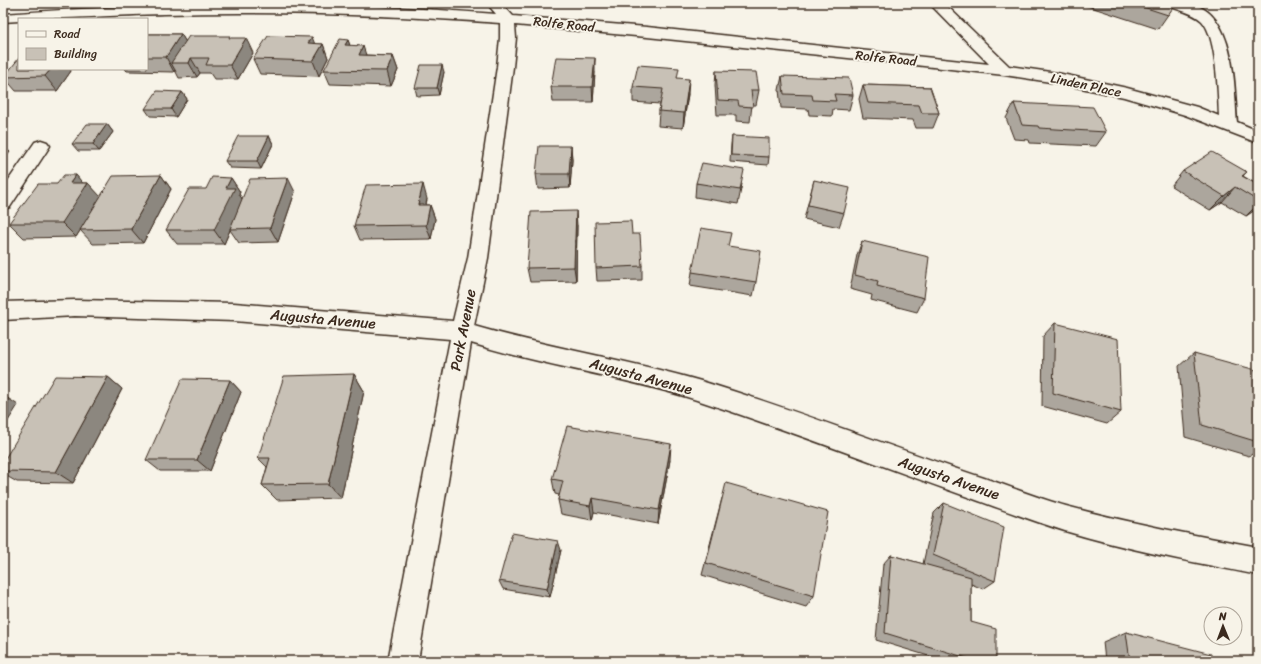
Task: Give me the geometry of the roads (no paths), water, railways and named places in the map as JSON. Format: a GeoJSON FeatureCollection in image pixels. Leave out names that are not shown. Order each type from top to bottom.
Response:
{"type":"FeatureCollection","features":[{"type":"Feature","properties":{"kind":"street"},"geometry":{"type":"LineString","coordinates":[[493,3],[507,18]]}},
{"type":"Feature","properties":{"kind":"street"},"geometry":{"type":"LineString","coordinates":[[936,3],[1004,70]]}},
{"type":"Feature","properties":{"kind":"street"},"geometry":{"type":"LineString","coordinates":[[1173,3],[1192,9],[1208,18],[1215,29],[1226,87],[1228,124]]}},
{"type":"Feature","properties":{"kind":"street","name":"Rolfe Road"},"geometry":{"type":"LineString","coordinates":[[3,18],[82,10],[217,6],[330,8],[507,18],[1004,70]]}},
{"type":"Feature","properties":{"kind":"street","name":"Park Avenue"},"geometry":{"type":"LineString","coordinates":[[404,661],[462,331],[479,250],[505,67],[508,38],[507,18]]}},
{"type":"Feature","properties":{"kind":"street","name":"Linden Place"},"geometry":{"type":"LineString","coordinates":[[1004,70],[1057,78],[1127,93],[1191,111],[1228,124],[1258,137]]}},
{"type":"Feature","properties":{"kind":"street"},"geometry":{"type":"LineString","coordinates":[[3,202],[42,146]]}},
{"type":"Feature","properties":{"kind":"street","name":"Augusta Avenue"},"geometry":{"type":"LineString","coordinates":[[3,311],[75,308],[234,312],[462,331],[501,343],[601,365],[700,391],[1064,518],[1142,538],[1258,561]]}}]}
